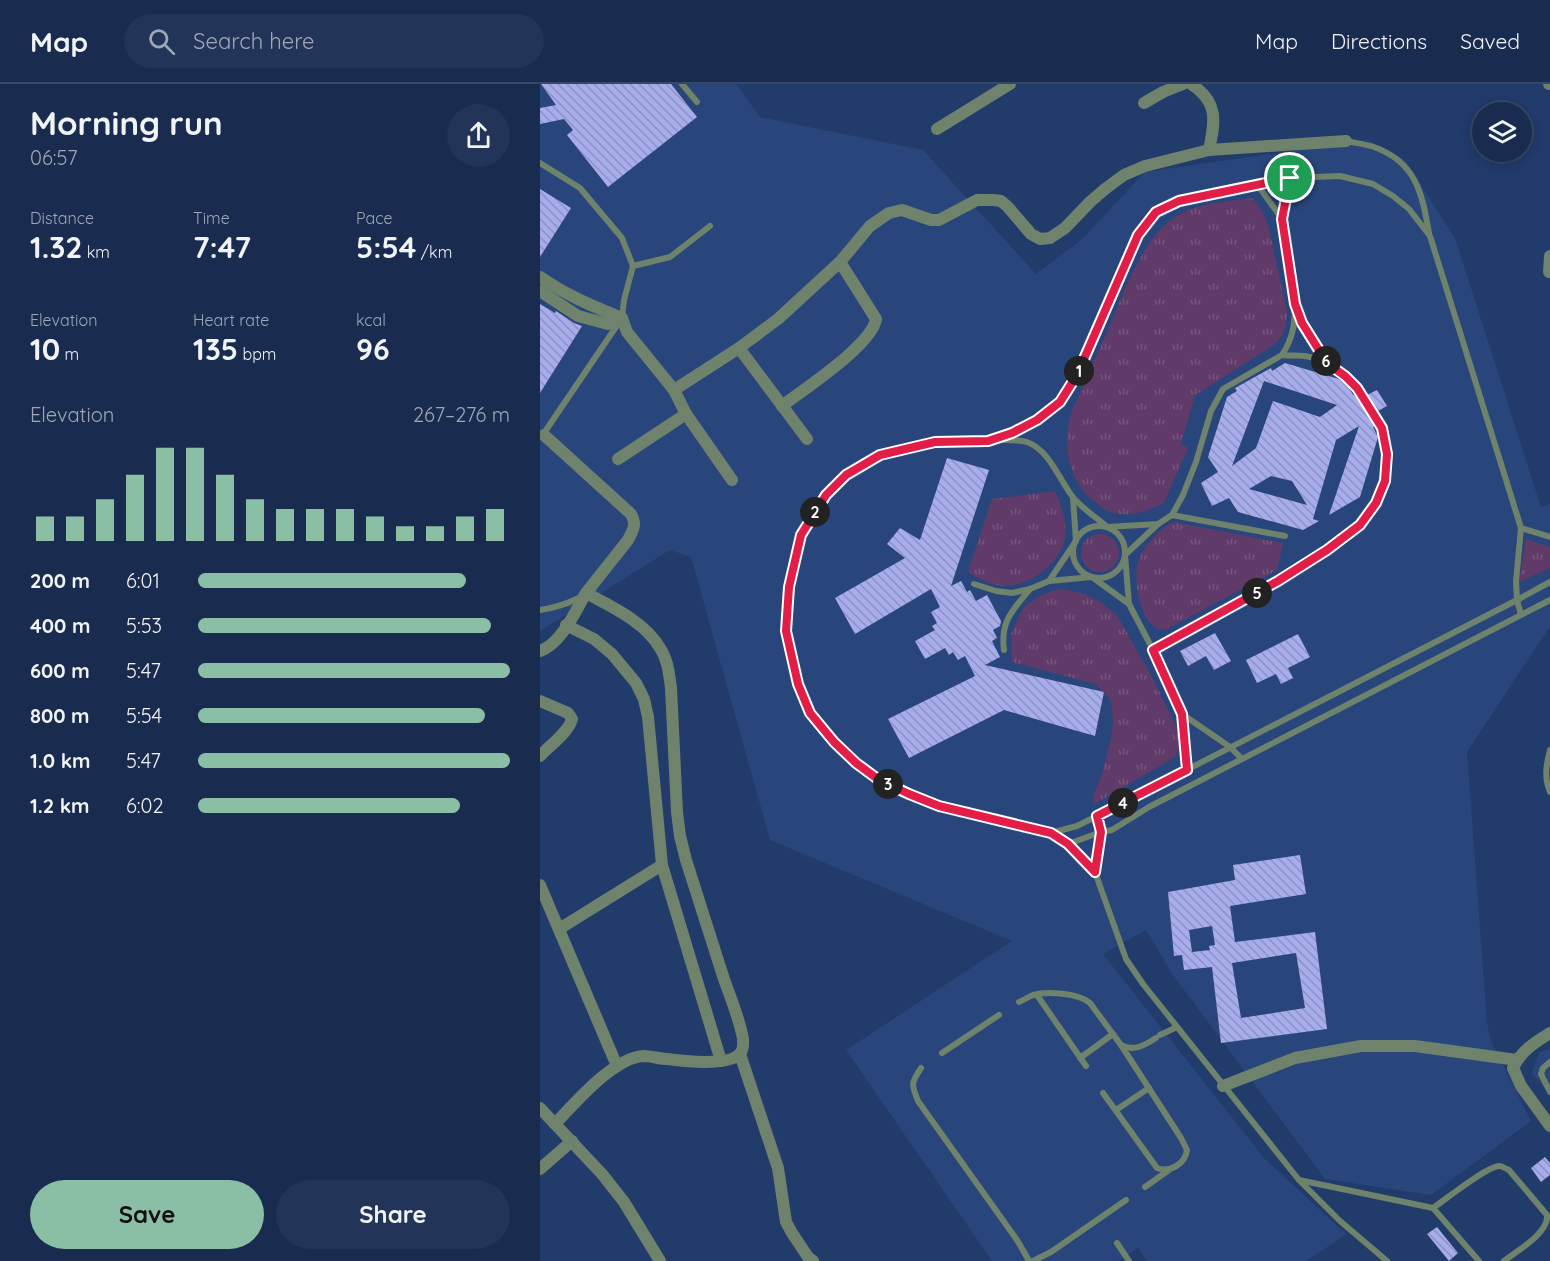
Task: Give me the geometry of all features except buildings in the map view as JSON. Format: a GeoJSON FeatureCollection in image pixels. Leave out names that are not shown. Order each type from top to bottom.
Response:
{"type":"FeatureCollection","features":[{"type":"Feature","properties":{"kind":"street"},"geometry":{"type":"LineString","coordinates":[[937,129],[1010,84]]}},
{"type":"Feature","properties":{"kind":"street"},"geometry":{"type":"LineString","coordinates":[[1144,104],[1163,92],[1183,84]]}},
{"type":"Feature","properties":{"kind":"street"},"geometry":{"type":"LineString","coordinates":[[1191,84],[1204,94],[1215,117],[1209,150]]}},
{"type":"Feature","properties":{"kind":"street"},"geometry":{"type":"LineString","coordinates":[[674,390],[738,348],[778,318],[840,262],[870,226],[889,213],[902,210],[932,220],[939,220],[977,200],[1001,201],[1031,234],[1040,239],[1050,238],[1065,228],[1090,202],[1124,175],[1145,166],[1209,150],[1346,141]]}},
{"type":"Feature","properties":{"kind":"street"},"geometry":{"type":"LineString","coordinates":[[1549,272],[1550,255]]}},
{"type":"Feature","properties":{"kind":"street"},"geometry":{"type":"LineString","coordinates":[[782,406],[849,354],[867,337],[875,325],[876,319],[840,262]]}},
{"type":"Feature","properties":{"kind":"street"},"geometry":{"type":"LineString","coordinates":[[540,278],[562,292],[622,318],[627,332],[674,390],[686,414],[732,480]]}},
{"type":"Feature","properties":{"kind":"street"},"geometry":{"type":"LineString","coordinates":[[540,291],[578,316],[608,324],[622,318]]}},
{"type":"Feature","properties":{"kind":"street"},"geometry":{"type":"LineString","coordinates":[[738,348],[807,439]]}},
{"type":"Feature","properties":{"kind":"street"},"geometry":{"type":"LineString","coordinates":[[618,459],[686,414]]}},
{"type":"Feature","properties":{"kind":"street"},"geometry":{"type":"LineString","coordinates":[[540,651],[551,646],[559,638],[585,594],[628,540],[635,521],[631,514],[542,437]]}},
{"type":"Feature","properties":{"kind":"street"},"geometry":{"type":"LineString","coordinates":[[555,1124],[589,1089],[617,1066],[632,1058],[645,1056],[668,1060],[721,1061],[734,1059],[743,1048],[740,1027],[680,836],[671,688],[667,665],[661,649],[652,636],[620,612],[585,594]]}},
{"type":"Feature","properties":{"kind":"street"},"geometry":{"type":"LineString","coordinates":[[566,626],[594,639],[612,654],[636,683],[644,699],[648,717],[662,865],[721,1061]]}},
{"type":"Feature","properties":{"kind":"street"},"geometry":{"type":"LineString","coordinates":[[540,701],[568,713],[572,719],[567,729],[540,756]]}},
{"type":"Feature","properties":{"kind":"street"},"geometry":{"type":"LineString","coordinates":[[560,929],[662,865]]}},
{"type":"Feature","properties":{"kind":"street"},"geometry":{"type":"LineString","coordinates":[[540,885],[617,1066]]}},
{"type":"Feature","properties":{"kind":"street"},"geometry":{"type":"LineString","coordinates":[[1549,1122],[1521,1086],[1513,1068],[1518,1056],[1550,1034]]}},
{"type":"Feature","properties":{"kind":"street"},"geometry":{"type":"LineString","coordinates":[[1223,1086],[1295,1058],[1361,1046],[1415,1046],[1517,1060]]}},
{"type":"Feature","properties":{"kind":"street"},"geometry":{"type":"LineString","coordinates":[[740,1054],[778,1168],[786,1222],[808,1257],[813,1261]]}},
{"type":"Feature","properties":{"kind":"street"},"geometry":{"type":"LineString","coordinates":[[540,1108],[602,1174],[624,1202],[660,1261]]}},
{"type":"Feature","properties":{"kind":"street"},"geometry":{"type":"LineString","coordinates":[[540,1169],[572,1141]]}},
{"type":"Feature","properties":{"kind":"lane"},"geometry":{"type":"LineString","coordinates":[[682,84],[697,102]]}},
{"type":"Feature","properties":{"kind":"lane"},"geometry":{"type":"LineString","coordinates":[[1346,141],[1372,147],[1392,155],[1400,161],[1420,189],[1430,236],[1521,528],[1516,581],[1521,615]]}},
{"type":"Feature","properties":{"kind":"lane"},"geometry":{"type":"LineString","coordinates":[[540,163],[580,188],[622,237],[633,266],[622,318],[542,437]]}},
{"type":"Feature","properties":{"kind":"lane"},"geometry":{"type":"LineString","coordinates":[[988,441],[1012,433],[1037,420],[1060,402],[1077,375],[1138,235],[1156,212],[1179,201],[1290,178],[1340,176],[1373,184],[1393,196],[1409,208],[1430,236]]}},
{"type":"Feature","properties":{"kind":"lane"},"geometry":{"type":"LineString","coordinates":[[974,584],[1012,593],[1049,581],[1110,576],[1123,564],[1125,555],[1158,524],[1172,515],[1192,473],[1211,411],[1222,389],[1282,355],[1291,340],[1294,330],[1295,304],[1282,219],[1290,178]]}},
{"type":"Feature","properties":{"kind":"lane"},"geometry":{"type":"LineString","coordinates":[[1257,184],[1282,219]]}},
{"type":"Feature","properties":{"kind":"lane"},"geometry":{"type":"LineString","coordinates":[[633,266],[670,257],[710,226]]}},
{"type":"Feature","properties":{"kind":"lane"},"geometry":{"type":"LineString","coordinates":[[1295,304],[1302,323],[1327,363]]}},
{"type":"Feature","properties":{"kind":"lane"},"geometry":{"type":"LineString","coordinates":[[1153,650],[1278,581],[1327,550],[1360,525],[1376,503],[1385,481],[1387,454],[1382,428],[1357,388],[1327,363],[1305,356],[1282,355]]}},
{"type":"Feature","properties":{"kind":"lane"},"geometry":{"type":"LineString","coordinates":[[1187,770],[1182,714],[1153,650],[1128,604],[1125,546],[1115,531],[1107,527],[1073,497],[1056,470],[1037,448],[1029,442],[1017,440],[935,442],[880,455],[846,475],[826,495],[801,535],[789,587],[786,631],[798,684],[810,713],[834,742],[856,763],[879,780],[939,806],[1051,833],[1068,844],[1095,872],[1126,959],[1143,984],[1299,1180],[1340,1221],[1387,1261]]}},
{"type":"Feature","properties":{"kind":"lane"},"geometry":{"type":"LineString","coordinates":[[1073,497],[1076,541],[1074,559],[1078,567],[1128,604]]}},
{"type":"Feature","properties":{"kind":"lane"},"geometry":{"type":"LineString","coordinates":[[1172,515],[1284,536]]}},
{"type":"Feature","properties":{"kind":"lane"},"geometry":{"type":"LineString","coordinates":[[1049,581],[1081,534],[1089,528],[1158,524]]}},
{"type":"Feature","properties":{"kind":"lane"},"geometry":{"type":"LineString","coordinates":[[1521,528],[1550,537]]}},
{"type":"Feature","properties":{"kind":"lane"},"geometry":{"type":"LineString","coordinates":[[1051,833],[1077,826],[1097,816],[1550,582]]}},
{"type":"Feature","properties":{"kind":"lane"},"geometry":{"type":"LineString","coordinates":[[1004,650],[1002,637],[1008,616],[1030,588]]}},
{"type":"Feature","properties":{"kind":"lane"},"geometry":{"type":"LineString","coordinates":[[540,610],[561,606],[585,594]]}},
{"type":"Feature","properties":{"kind":"lane"},"geometry":{"type":"LineString","coordinates":[[1068,844],[1112,830],[1149,807],[1550,600]]}},
{"type":"Feature","properties":{"kind":"lane"},"geometry":{"type":"LineString","coordinates":[[1182,714],[1230,747],[1242,759]]}},
{"type":"Feature","properties":{"kind":"lane"},"geometry":{"type":"LineString","coordinates":[[1550,750],[1546,763],[1546,779],[1550,792]]}},
{"type":"Feature","properties":{"kind":"lane"},"geometry":{"type":"LineString","coordinates":[[1095,872],[1101,832],[1097,816]]}},
{"type":"Feature","properties":{"kind":"lane"},"geometry":{"type":"LineString","coordinates":[[1019,1002],[1037,995],[1061,994],[1085,999],[1121,1045],[1187,1150],[1185,1158],[1145,1187]]}},
{"type":"Feature","properties":{"kind":"lane"},"geometry":{"type":"LineString","coordinates":[[1037,995],[1086,1066]]}},
{"type":"Feature","properties":{"kind":"lane"},"geometry":{"type":"LineString","coordinates":[[942,1053],[999,1016]]}},
{"type":"Feature","properties":{"kind":"lane"},"geometry":{"type":"LineString","coordinates":[[1121,1045],[1134,1048],[1177,1027]]}},
{"type":"Feature","properties":{"kind":"lane"},"geometry":{"type":"LineString","coordinates":[[1080,1058],[1113,1034]]}},
{"type":"Feature","properties":{"kind":"lane"},"geometry":{"type":"LineString","coordinates":[[1550,1062],[1543,1068],[1541,1074],[1550,1092]]}},
{"type":"Feature","properties":{"kind":"lane"},"geometry":{"type":"LineString","coordinates":[[921,1068],[913,1081],[913,1090],[918,1101],[1017,1240],[1028,1261]]}},
{"type":"Feature","properties":{"kind":"lane"},"geometry":{"type":"LineString","coordinates":[[1116,1110],[1149,1088]]}},
{"type":"Feature","properties":{"kind":"lane"},"geometry":{"type":"LineString","coordinates":[[1103,1093],[1157,1168],[1163,1171],[1170,1170]]}},
{"type":"Feature","properties":{"kind":"lane"},"geometry":{"type":"LineString","coordinates":[[1433,1208],[1482,1173],[1500,1166],[1509,1170],[1547,1215],[1548,1220],[1543,1231],[1504,1261]]}},
{"type":"Feature","properties":{"kind":"lane"},"geometry":{"type":"LineString","coordinates":[[1299,1180],[1433,1208],[1479,1261]]}},
{"type":"Feature","properties":{"kind":"lane"},"geometry":{"type":"LineString","coordinates":[[1033,1261],[1051,1252],[1126,1200]]}},
{"type":"Feature","properties":{"kind":"lane"},"geometry":{"type":"LineString","coordinates":[[1117,1243],[1129,1261]]}},
{"type":"Feature","properties":{"kind":"shaded area"},"geometry":{"type":"Polygon","coordinates":[[[540,84],[736,84],[760,117],[923,150],[1036,274],[1082,239],[1145,172],[1368,140],[1405,160],[1455,238],[1541,507],[1550,504],[1550,626],[1467,752],[1487,1023],[1491,1041],[1531,1121],[1431,1195],[1325,1179],[1173,975],[1146,930],[1103,954],[1264,1158],[1346,1234],[1307,1261],[1147,1261],[1138,1248],[1119,1261],[992,1261],[846,1050],[1012,941],[770,840],[691,557],[670,550],[540,631],[540,84]]]}},
{"type":"Feature","properties":{"kind":"shaded area"},"geometry":{"type":"Polygon","coordinates":[[[1550,1049],[1550,1095],[1532,1073],[1539,1052],[1550,1049]]]}},
{"type":"Feature","properties":{"kind":"green space"},"geometry":{"type":"Polygon","coordinates":[[[1252,198],[1263,212],[1269,229],[1287,312],[1284,330],[1274,345],[1195,395],[1181,444],[1188,448],[1164,503],[1134,513],[1121,514],[1107,511],[1087,496],[1074,475],[1068,455],[1067,435],[1071,414],[1128,282],[1155,235],[1180,214],[1206,205],[1252,198]]]}},
{"type":"Feature","properties":{"kind":"green space"},"geometry":{"type":"Polygon","coordinates":[[[1055,491],[1064,519],[1065,537],[1052,563],[1027,581],[1008,586],[987,582],[968,572],[992,499],[1055,491]]]}},
{"type":"Feature","properties":{"kind":"green space"},"geometry":{"type":"Polygon","coordinates":[[[1173,522],[1283,543],[1277,570],[1165,630],[1157,628],[1148,620],[1141,605],[1136,572],[1142,552],[1161,530],[1173,522]]]}},
{"type":"Feature","properties":{"kind":"green space"},"geometry":{"type":"Polygon","coordinates":[[[1100,534],[1113,540],[1119,553],[1113,566],[1100,572],[1087,566],[1081,553],[1087,540],[1100,534]]]}},
{"type":"Feature","properties":{"kind":"green space"},"geometry":{"type":"Polygon","coordinates":[[[1526,539],[1550,547],[1550,568],[1519,582],[1526,539]]]}},
{"type":"Feature","properties":{"kind":"green space"},"geometry":{"type":"Polygon","coordinates":[[[1060,589],[1085,594],[1102,603],[1116,615],[1154,681],[1177,728],[1180,747],[1175,757],[1093,805],[1093,796],[1102,774],[1112,734],[1111,701],[1096,684],[1012,662],[1011,634],[1023,608],[1038,597],[1060,589]]]}},
{"type":"Feature","properties":{"kind":"route"},"geometry":{"type":"LineString","coordinates":[[1290,178],[1282,219],[1295,304],[1302,323],[1327,363],[1357,388],[1382,428],[1387,466],[1385,481],[1372,510],[1360,525],[1327,550],[1278,581],[1153,650],[1182,714],[1187,770],[1097,816],[1101,832],[1095,872],[1068,844],[1051,833],[939,806],[879,780],[856,763],[834,742],[810,713],[798,684],[786,631],[789,587],[801,535],[826,495],[846,475],[880,455],[935,442],[988,441],[1012,433],[1037,420],[1060,402],[1077,375],[1138,235],[1156,212],[1179,201],[1290,178]]}}]}
